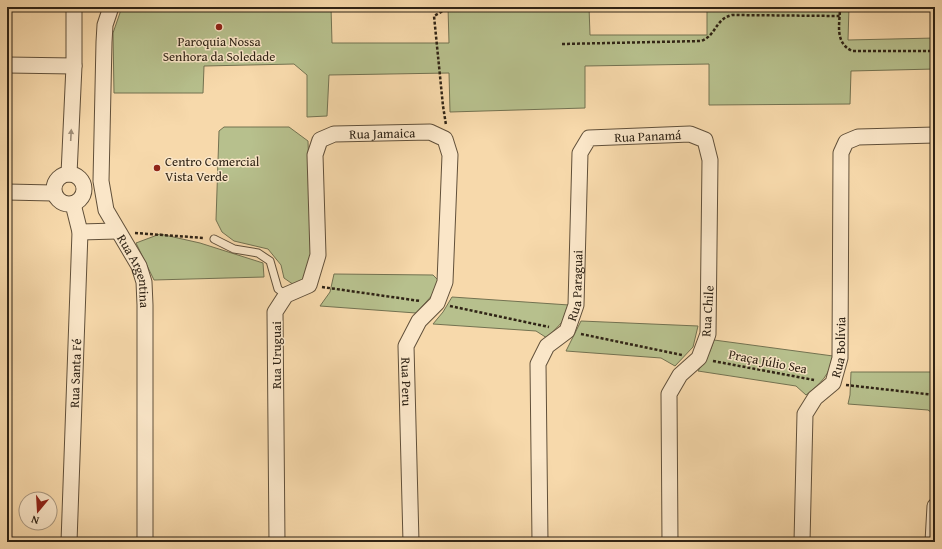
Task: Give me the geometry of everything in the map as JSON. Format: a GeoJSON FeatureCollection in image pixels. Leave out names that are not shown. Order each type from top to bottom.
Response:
{"type":"FeatureCollection","features":[{"type":"Feature","properties":{"kind":"street"},"geometry":{"type":"LineString","coordinates":[[69,174],[74,66],[74,7]]}},
{"type":"Feature","properties":{"kind":"street","name":"Rua Argentina"},"geometry":{"type":"LineString","coordinates":[[111,7],[105,25],[104,42],[101,181],[106,210],[139,266],[144,282],[145,542]]}},
{"type":"Feature","properties":{"kind":"street"},"geometry":{"type":"LineString","coordinates":[[7,65],[74,66]]}},
{"type":"Feature","properties":{"kind":"street","name":"Rua Jamaica"},"geometry":{"type":"LineString","coordinates":[[309,285],[318,255],[315,155],[320,140],[334,134],[430,132],[445,139]]}},
{"type":"Feature","properties":{"kind":"street","name":"Rua Panamá"},"geometry":{"type":"LineString","coordinates":[[589,138],[690,134],[705,140]]}},
{"type":"Feature","properties":{"kind":"street","name":"Rua Bolívia"},"geometry":{"type":"LineString","coordinates":[[802,542],[805,414],[815,398],[833,383],[840,358],[841,153],[846,142],[858,137],[935,135]]}},
{"type":"Feature","properties":{"kind":"street","name":"Rua Paraguai"},"geometry":{"type":"LineString","coordinates":[[540,542],[538,364],[547,346],[567,331],[576,305],[580,152],[589,138]]}},
{"type":"Feature","properties":{"kind":"street","name":"Rua Peru"},"geometry":{"type":"LineString","coordinates":[[411,542],[406,346],[419,321],[437,303],[445,282],[450,155],[445,139]]}},
{"type":"Feature","properties":{"kind":"street","name":"Rua Chile"},"geometry":{"type":"LineString","coordinates":[[670,542],[669,394],[680,375],[699,358],[708,334],[710,160],[705,140]]}},
{"type":"Feature","properties":{"kind":"street"},"geometry":{"type":"LineString","coordinates":[[64,174],[78,177],[84,185],[83,195],[73,204],[68,205],[58,201],[53,193],[56,180],[64,174]]}},
{"type":"Feature","properties":{"kind":"street"},"geometry":{"type":"LineString","coordinates":[[84,185],[101,181]]}},
{"type":"Feature","properties":{"kind":"street"},"geometry":{"type":"LineString","coordinates":[[7,192],[53,193]]}},
{"type":"Feature","properties":{"kind":"street","name":"Rua Santa Fé"},"geometry":{"type":"LineString","coordinates":[[69,542],[80,232],[73,204]]}},
{"type":"Feature","properties":{"kind":"street"},"geometry":{"type":"LineString","coordinates":[[80,232],[117,231]]}},
{"type":"Feature","properties":{"kind":"street"},"geometry":{"type":"LineString","coordinates":[[286,296],[309,285]]}},
{"type":"Feature","properties":{"kind":"street","name":"Rua Uruguai"},"geometry":{"type":"LineString","coordinates":[[277,542],[275,312],[286,296]]}},
{"type":"Feature","properties":{"kind":"street"},"geometry":{"type":"LineString","coordinates":[[933,542],[935,506]]}},
{"type":"Feature","properties":{"kind":"lane"},"geometry":{"type":"LineString","coordinates":[[214,239],[234,249],[258,253],[270,261],[278,289],[286,296]]}},
{"type":"Feature","properties":{"kind":"path"},"geometry":{"type":"LineString","coordinates":[[443,7],[443,11],[434,16],[443,106],[447,122],[445,139]]}},
{"type":"Feature","properties":{"kind":"path"},"geometry":{"type":"LineString","coordinates":[[840,7],[840,41],[852,51],[935,51]]}},
{"type":"Feature","properties":{"kind":"path"},"geometry":{"type":"LineString","coordinates":[[562,44],[701,41],[711,35],[719,21],[732,15],[840,16]]}},
{"type":"Feature","properties":{"kind":"path"},"geometry":{"type":"LineString","coordinates":[[117,231],[214,239]]}},
{"type":"Feature","properties":{"kind":"path","name":"Praça Júlio Sea"},"geometry":{"type":"LineString","coordinates":[[309,285],[437,303],[699,358],[833,383],[935,395]]}},
{"type":"Feature","properties":{"kind":"green space"},"geometry":{"type":"Polygon","coordinates":[[[122,7],[331,7],[332,43],[449,43],[448,7],[589,7],[590,35],[707,35],[707,7],[849,7],[848,40],[935,38],[935,69],[851,71],[850,104],[709,105],[709,64],[585,66],[585,108],[450,112],[449,73],[329,75],[327,116],[307,117],[307,75],[294,64],[204,66],[203,93],[114,93],[113,33],[122,7]]]}},
{"type":"Feature","properties":{"kind":"green space"},"geometry":{"type":"Polygon","coordinates":[[[224,127],[289,127],[308,141],[312,261],[307,279],[294,285],[284,278],[281,265],[268,249],[234,241],[222,232],[216,220],[219,131],[224,127]]]}},
{"type":"Feature","properties":{"kind":"green space"},"geometry":{"type":"Polygon","coordinates":[[[160,234],[200,243],[263,263],[264,277],[154,280],[136,243],[160,234]]]}},
{"type":"Feature","properties":{"kind":"green space"},"geometry":{"type":"Polygon","coordinates":[[[334,274],[433,275],[438,280],[436,291],[416,313],[320,306],[330,292],[334,274]]]}},
{"type":"Feature","properties":{"kind":"green space"},"geometry":{"type":"Polygon","coordinates":[[[452,297],[569,305],[564,320],[547,338],[536,331],[433,324],[443,312],[452,297]]]}},
{"type":"Feature","properties":{"kind":"green space"},"geometry":{"type":"Polygon","coordinates":[[[581,321],[698,326],[693,347],[675,366],[661,358],[566,351],[581,321]]]}},
{"type":"Feature","properties":{"kind":"green space"},"geometry":{"type":"Polygon","coordinates":[[[714,340],[833,356],[832,363],[824,378],[806,395],[796,386],[698,371],[710,351],[714,340]]]}},
{"type":"Feature","properties":{"kind":"green space"},"geometry":{"type":"Polygon","coordinates":[[[851,372],[935,372],[935,415],[928,410],[848,404],[851,372]]]}},
{"type":"Feature","properties":{"kind":"green space"},"geometry":{"type":"Polygon","coordinates":[[[7,537],[69,541],[7,542],[7,537]]]}},
{"type":"Feature","properties":{"kind":"place","name":"Paroquia Nossa Senhora da Soledade"},"geometry":{"type":"Point","coordinates":[219,27]}},
{"type":"Feature","properties":{"kind":"place","name":"Centro Comercial Vista Verde"},"geometry":{"type":"Point","coordinates":[157,168]}}]}
